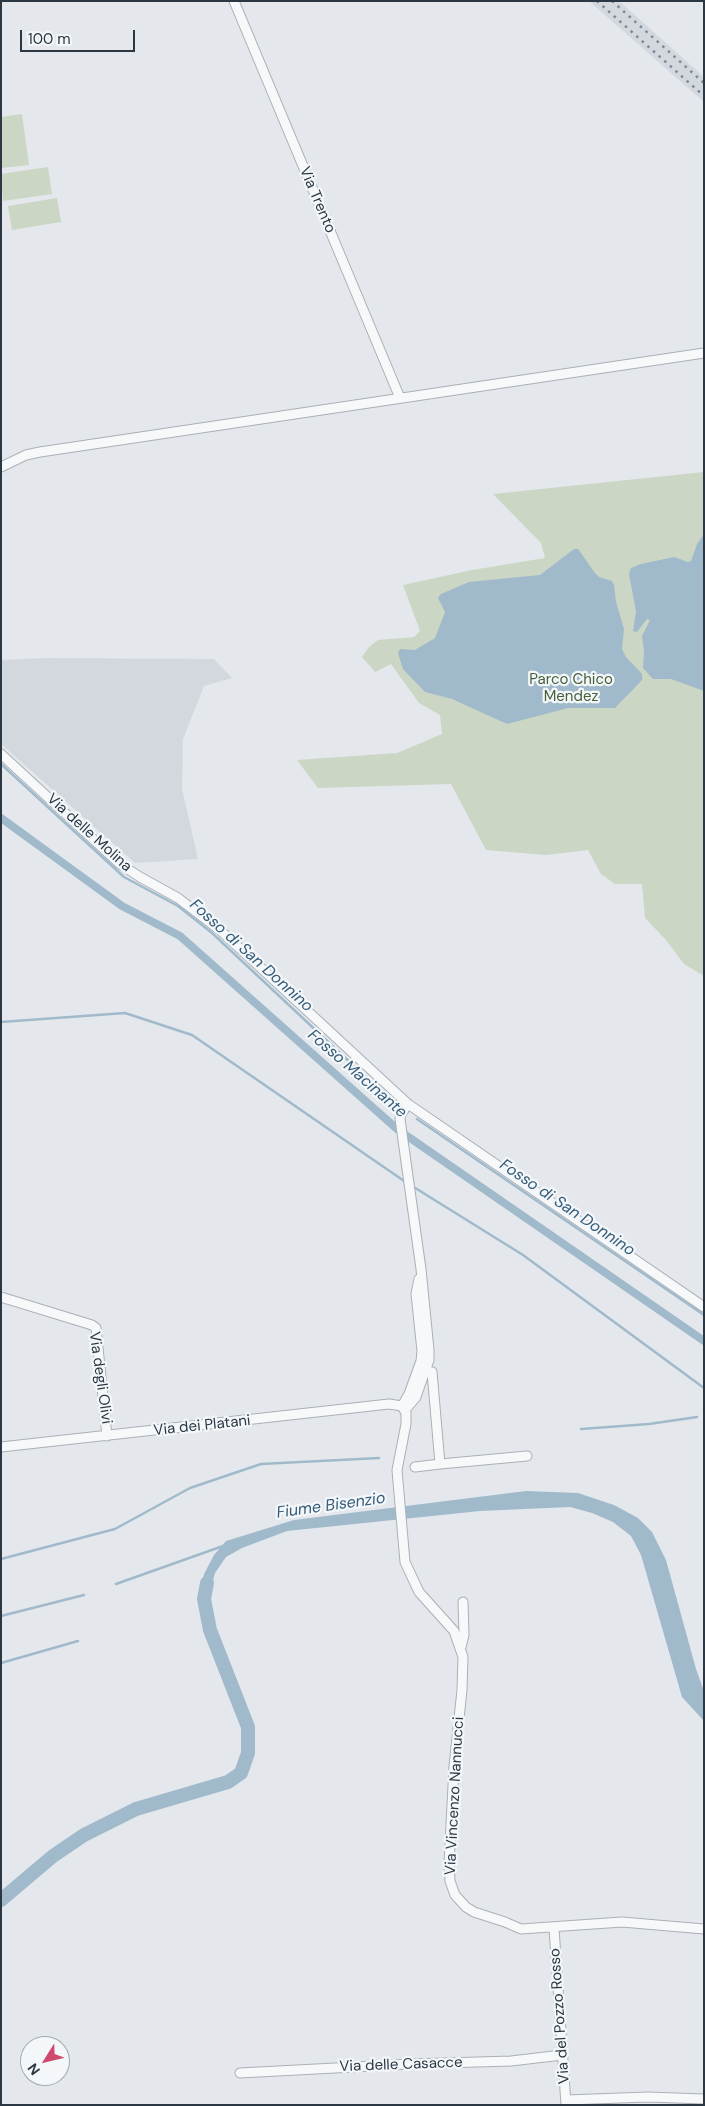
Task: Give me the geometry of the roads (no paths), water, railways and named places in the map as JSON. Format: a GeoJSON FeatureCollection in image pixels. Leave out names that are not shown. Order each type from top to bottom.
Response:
{"type":"FeatureCollection","features":[{"type":"Feature","properties":{"kind":"street","name":"Via Trento"},"geometry":{"type":"LineString","coordinates":[[234,1],[400,398]]}},
{"type":"Feature","properties":{"kind":"street"},"geometry":{"type":"LineString","coordinates":[[1,467],[26,455],[40,452],[704,353]]}},
{"type":"Feature","properties":{"kind":"street","name":"Via delle Molina"},"geometry":{"type":"LineString","coordinates":[[1,754],[120,864],[178,898],[222,931],[408,1104],[704,1308]]}},
{"type":"Feature","properties":{"kind":"street"},"geometry":{"type":"LineString","coordinates":[[403,1408],[423,1370],[416,1294],[421,1269],[401,1126],[401,1114],[408,1104]]}},
{"type":"Feature","properties":{"kind":"street","name":"Via degli Olivi"},"geometry":{"type":"LineString","coordinates":[[1,1297],[92,1325],[96,1328],[107,1436]]}},
{"type":"Feature","properties":{"kind":"street"},"geometry":{"type":"LineString","coordinates":[[423,1370],[432,1372],[440,1464]]}},
{"type":"Feature","properties":{"kind":"street","name":"Via dei Platani"},"geometry":{"type":"LineString","coordinates":[[1,1447],[390,1404],[403,1408]]}},
{"type":"Feature","properties":{"kind":"street","name":"Via Vincenzo Nannucci"},"geometry":{"type":"LineString","coordinates":[[403,1408],[406,1424],[397,1470],[405,1562],[419,1592],[454,1631],[460,1648],[463,1666],[454,1766],[449,1864],[452,1886],[458,1899],[474,1912],[520,1929],[622,1922],[704,1929]]}},
{"type":"Feature","properties":{"kind":"street"},"geometry":{"type":"LineString","coordinates":[[415,1467],[527,1456]]}},
{"type":"Feature","properties":{"kind":"street","name":"Via Vincenzo Nannucci"},"geometry":{"type":"LineString","coordinates":[[460,1648],[464,1635],[463,1602]]}},
{"type":"Feature","properties":{"kind":"street","name":"Via del Pozzo Rosso"},"geometry":{"type":"LineString","coordinates":[[554,1928],[566,2102]]}},
{"type":"Feature","properties":{"kind":"street","name":"Via delle Casacce"},"geometry":{"type":"LineString","coordinates":[[240,2073],[511,2061],[562,2055]]}},
{"type":"Feature","properties":{"kind":"street"},"geometry":{"type":"LineString","coordinates":[[566,2102],[648,2097],[704,2099]]}},
{"type":"Feature","properties":{"kind":"water"},"geometry":{"type":"Polygon","coordinates":[[[704,534],[704,691],[671,679],[653,679],[643,668],[644,651],[642,636],[650,620],[647,619],[637,632],[633,631],[636,611],[629,574],[631,568],[641,564],[674,557],[688,562],[691,561],[697,544],[704,534]]]}},
{"type":"Feature","properties":{"kind":"water"},"geometry":{"type":"Polygon","coordinates":[[[574,549],[578,549],[599,577],[612,581],[624,629],[622,649],[626,657],[642,674],[642,680],[615,708],[568,708],[507,724],[452,699],[425,692],[403,669],[398,653],[400,649],[415,650],[435,638],[445,612],[438,598],[441,594],[469,582],[540,575],[574,549]]]}},
{"type":"Feature","properties":{"kind":"water"},"geometry":{"type":"Polygon","coordinates":[[[526,1491],[578,1493],[614,1505],[638,1518],[652,1532],[666,1560],[696,1669],[704,1691],[704,1721],[682,1697],[641,1555],[631,1536],[613,1522],[592,1513],[570,1507],[480,1511],[287,1531],[242,1548],[226,1557],[215,1573],[211,1587],[210,1602],[199,1600],[204,1574],[214,1555],[226,1541],[294,1520],[526,1491]]]}},
{"type":"Feature","properties":{"kind":"waterway","name":"Fosso di San Donnino"},"geometry":{"type":"LineString","coordinates":[[1,764],[124,877],[178,906],[212,933],[387,1097]]}},
{"type":"Feature","properties":{"kind":"waterway","name":"Fosso Macinante"},"geometry":{"type":"LineString","coordinates":[[1,818],[122,906],[180,936],[397,1129],[704,1341]]}},
{"type":"Feature","properties":{"kind":"waterway"},"geometry":{"type":"LineString","coordinates":[[1,1022],[125,1013],[192,1035],[407,1183]]}},
{"type":"Feature","properties":{"kind":"waterway","name":"Fosso di San Donnino"},"geometry":{"type":"LineString","coordinates":[[417,1119],[704,1315]]}},
{"type":"Feature","properties":{"kind":"waterway"},"geometry":{"type":"LineString","coordinates":[[412,1186],[523,1255],[704,1388]]}},
{"type":"Feature","properties":{"kind":"waterway"},"geometry":{"type":"LineString","coordinates":[[581,1429],[649,1424],[697,1417]]}},
{"type":"Feature","properties":{"kind":"waterway"},"geometry":{"type":"LineString","coordinates":[[1,1559],[115,1529],[190,1488],[261,1464],[379,1458]]}},
{"type":"Feature","properties":{"kind":"waterway"},"geometry":{"type":"LineString","coordinates":[[116,1584],[223,1546]]}},
{"type":"Feature","properties":{"kind":"waterway","name":"Fiume Bisenzio"},"geometry":{"type":"LineString","coordinates":[[1,1900],[53,1856],[84,1835],[136,1809],[228,1782],[241,1773],[248,1753],[248,1727],[210,1630],[204,1599],[207,1583]]}},
{"type":"Feature","properties":{"kind":"waterway"},"geometry":{"type":"LineString","coordinates":[[1,1616],[84,1595]]}},
{"type":"Feature","properties":{"kind":"waterway"},"geometry":{"type":"LineString","coordinates":[[1,1663],[78,1641]]}},
{"type":"Feature","properties":{"kind":"railway"},"geometry":{"type":"LineString","coordinates":[[597,1],[704,96]]}},
{"type":"Feature","properties":{"kind":"railway"},"geometry":{"type":"LineString","coordinates":[[612,1],[704,83]]}},
{"type":"Feature","properties":{"kind":"park label","name":"Parco Chico Mendez"},"geometry":{"type":"Point","coordinates":[571,688]}}]}
